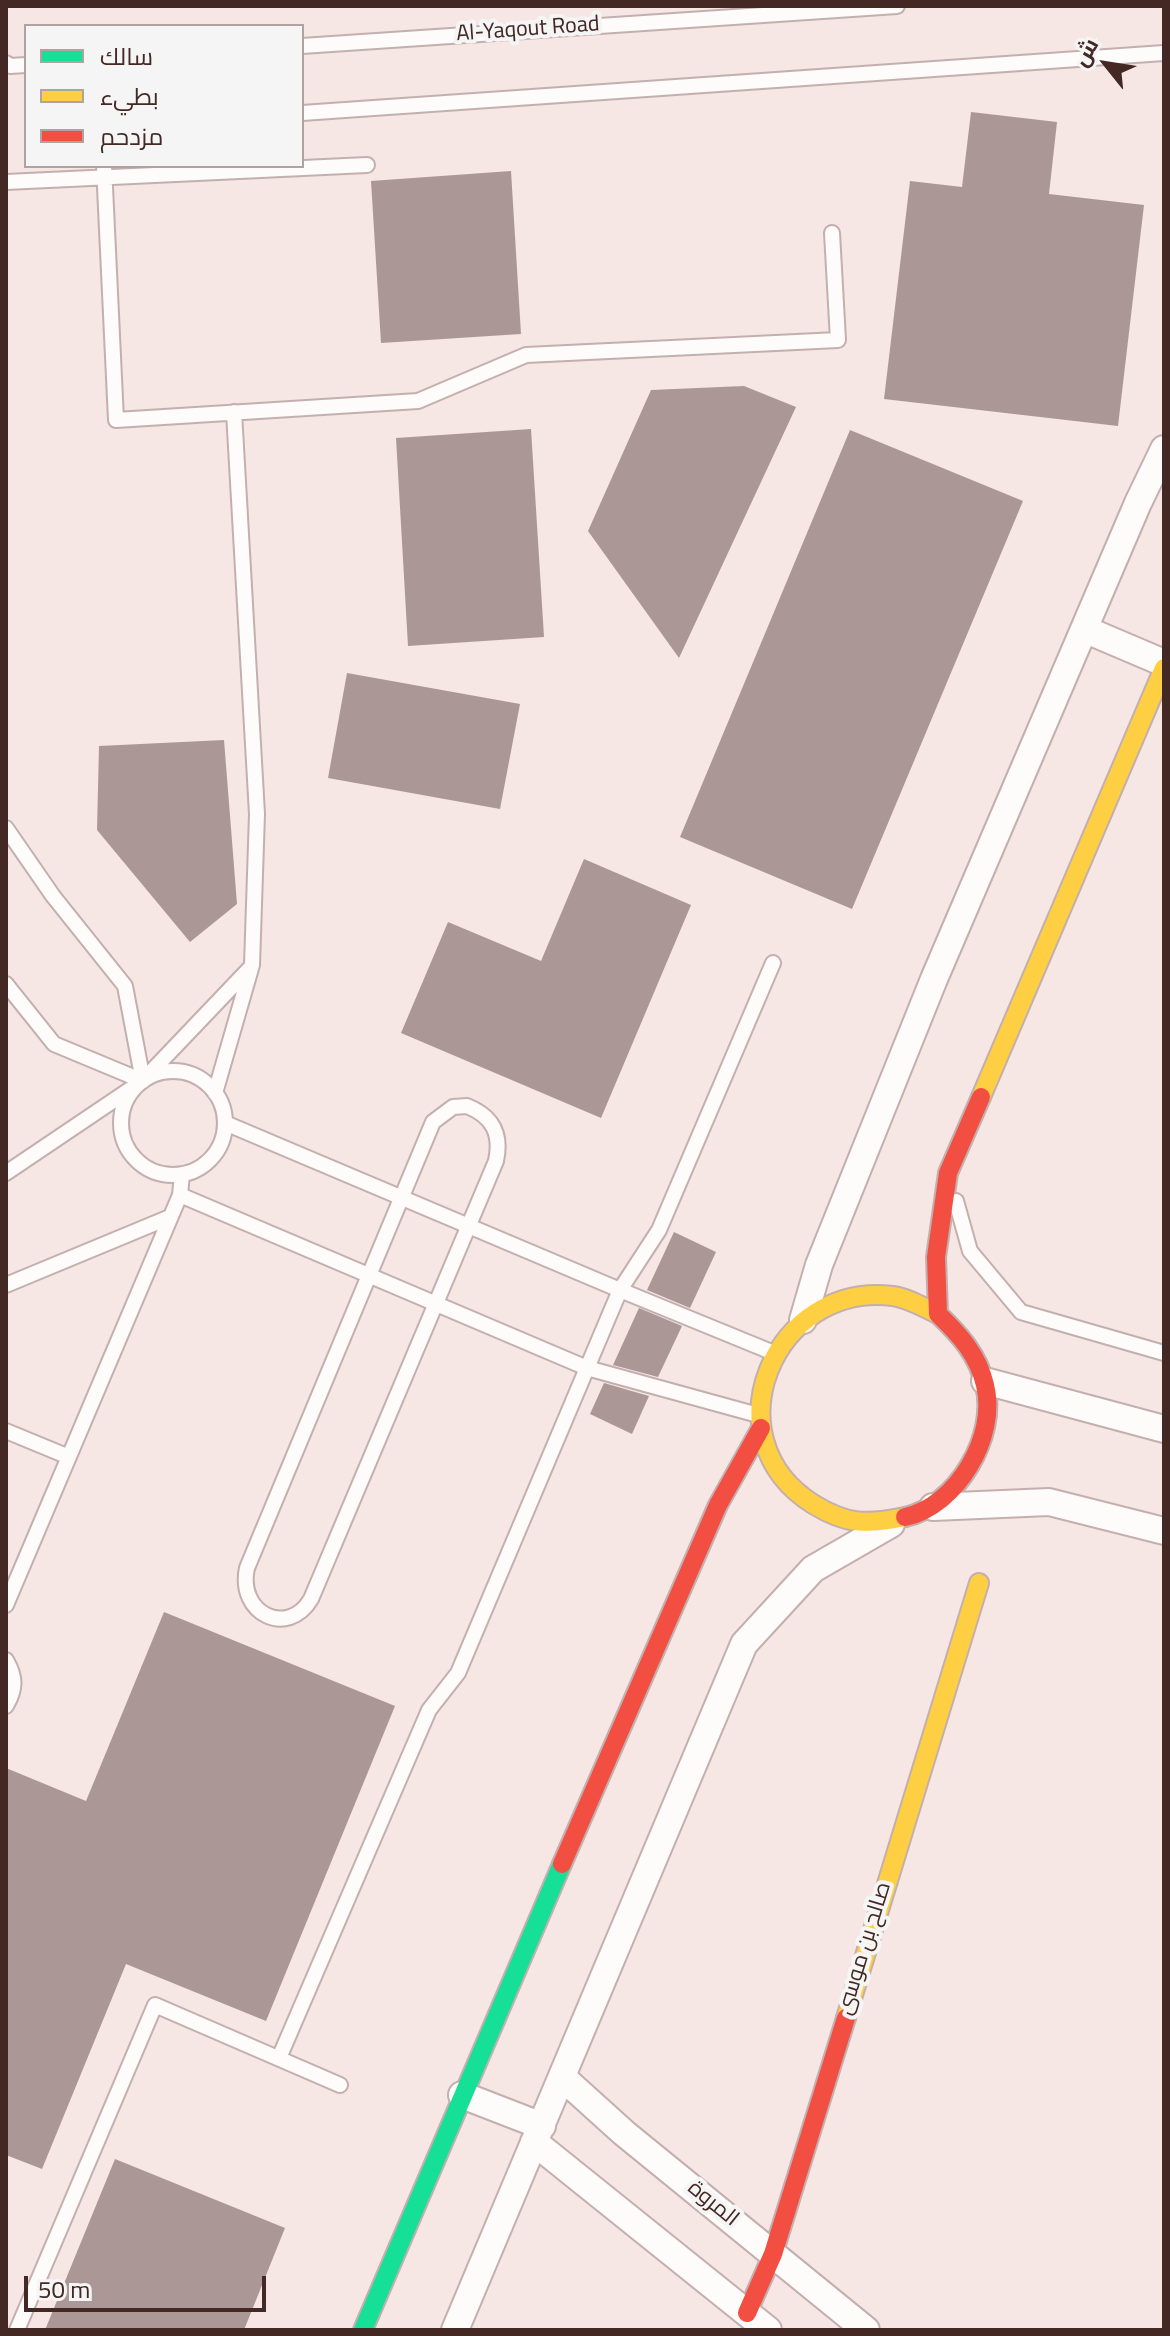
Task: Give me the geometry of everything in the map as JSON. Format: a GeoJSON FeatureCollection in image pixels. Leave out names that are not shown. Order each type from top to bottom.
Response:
{"type":"FeatureCollection","features":[{"type":"Feature","properties":{"kind":"street"},"geometry":{"type":"LineString","coordinates":[[803,1320],[819,1265],[934,979],[1164,449]]}},
{"type":"Feature","properties":{"kind":"street"},"geometry":{"type":"LineString","coordinates":[[938,1314],[936,1257],[948,1173],[1164,665],[1084,629]]}},
{"type":"Feature","properties":{"kind":"street"},"geometry":{"type":"LineString","coordinates":[[894,1522],[863,1523],[834,1517],[807,1503],[785,1482],[770,1457],[760,1422],[760,1393],[775,1353],[787,1335],[803,1320],[846,1298],[893,1296],[938,1314],[967,1343],[985,1381],[988,1417],[979,1453],[960,1484],[933,1507]]}},
{"type":"Feature","properties":{"kind":"street"},"geometry":{"type":"LineString","coordinates":[[985,1381],[1164,1429]]}},
{"type":"Feature","properties":{"kind":"street"},"geometry":{"type":"LineString","coordinates":[[363,2330],[718,1505],[760,1422]]}},
{"type":"Feature","properties":{"kind":"street"},"geometry":{"type":"LineString","coordinates":[[455,2330],[744,1644],[813,1569],[894,1522],[933,1507],[1049,1502],[1164,1531]]}},
{"type":"Feature","properties":{"kind":"street","name":"صالح بن موسى"},"geometry":{"type":"LineString","coordinates":[[757,2322],[773,2254],[979,1583]]}},
{"type":"Feature","properties":{"kind":"street","name":"المروة"},"geometry":{"type":"LineString","coordinates":[[562,2077],[624,2133],[866,2330]]}},
{"type":"Feature","properties":{"kind":"street"},"geometry":{"type":"LineString","coordinates":[[462,2095],[538,2134],[757,2322]]}},
{"type":"Feature","properties":{"kind":"lane","name":"Al-Yaqout Road"},"geometry":{"type":"LineString","coordinates":[[304,46],[897,6]]}},
{"type":"Feature","properties":{"kind":"lane"},"geometry":{"type":"LineString","coordinates":[[304,113],[1164,53]]}},
{"type":"Feature","properties":{"kind":"lane"},"geometry":{"type":"LineString","coordinates":[[304,166],[367,165]]}},
{"type":"Feature","properties":{"kind":"lane"},"geometry":{"type":"LineString","coordinates":[[6,182],[104,171],[236,168]]}},
{"type":"Feature","properties":{"kind":"lane"},"geometry":{"type":"LineString","coordinates":[[104,171],[116,420],[418,401],[526,355],[838,340],[832,233]]}},
{"type":"Feature","properties":{"kind":"lane"},"geometry":{"type":"LineString","coordinates":[[215,1093],[252,965],[257,814],[234,412]]}},
{"type":"Feature","properties":{"kind":"lane"},"geometry":{"type":"LineString","coordinates":[[6,828],[53,896],[125,986],[143,1081]]}},
{"type":"Feature","properties":{"kind":"lane"},"geometry":{"type":"LineString","coordinates":[[279,2058],[429,1710],[458,1673],[620,1290],[659,1230],[773,963]]}},
{"type":"Feature","properties":{"kind":"lane"},"geometry":{"type":"LineString","coordinates":[[6,1173],[143,1081],[157,1073],[173,1071],[189,1073],[204,1081],[222,1107],[225,1123],[221,1141],[212,1157],[198,1168],[182,1174],[163,1174],[146,1168],[133,1156],[124,1140],[121,1123],[124,1106],[131,1092],[143,1081],[252,965]]}},
{"type":"Feature","properties":{"kind":"lane"},"geometry":{"type":"LineString","coordinates":[[6,984],[54,1044],[143,1081]]}},
{"type":"Feature","properties":{"kind":"lane"},"geometry":{"type":"LineString","coordinates":[[467,1106],[484,1113],[497,1137],[499,1148],[468,1226],[311,1599],[306,1607],[284,1618],[261,1613],[246,1593],[247,1568],[433,1122],[453,1107],[467,1106]]}},
{"type":"Feature","properties":{"kind":"lane"},"geometry":{"type":"LineString","coordinates":[[225,1123],[775,1353]]}},
{"type":"Feature","properties":{"kind":"lane"},"geometry":{"type":"LineString","coordinates":[[948,1173],[970,1251],[1021,1312],[1164,1353]]}},
{"type":"Feature","properties":{"kind":"lane"},"geometry":{"type":"LineString","coordinates":[[8,1596],[180,1195],[182,1174]]}},
{"type":"Feature","properties":{"kind":"lane"},"geometry":{"type":"LineString","coordinates":[[180,1195],[587,1368],[760,1422]]}},
{"type":"Feature","properties":{"kind":"lane"},"geometry":{"type":"LineString","coordinates":[[6,1285],[170,1217]]}},
{"type":"Feature","properties":{"kind":"lane"},"geometry":{"type":"LineString","coordinates":[[6,1431],[69,1457]]}},
{"type":"Feature","properties":{"kind":"lane"},"geometry":{"type":"LineString","coordinates":[[6,1660],[15,1684],[6,1706]]}},
{"type":"Feature","properties":{"kind":"lane"},"geometry":{"type":"LineString","coordinates":[[17,2330],[155,2005],[340,2085]]}},
{"type":"Feature","properties":{"kind":"building"},"geometry":{"type":"Polygon","coordinates":[[[971,112],[1057,122],[1049,194],[1144,205],[1118,426],[884,399],[910,181],[962,187],[971,112]]]}},
{"type":"Feature","properties":{"kind":"building"},"geometry":{"type":"Polygon","coordinates":[[[511,171],[521,334],[381,343],[371,181],[511,171]]]}},
{"type":"Feature","properties":{"kind":"building"},"geometry":{"type":"Polygon","coordinates":[[[744,386],[796,407],[679,658],[588,531],[651,390],[744,386]]]}},
{"type":"Feature","properties":{"kind":"building"},"geometry":{"type":"Polygon","coordinates":[[[531,429],[544,637],[408,646],[396,438],[531,429]]]}},
{"type":"Feature","properties":{"kind":"building"},"geometry":{"type":"Polygon","coordinates":[[[850,430],[1023,501],[852,909],[680,837],[850,430]]]}},
{"type":"Feature","properties":{"kind":"building"},"geometry":{"type":"Polygon","coordinates":[[[347,673],[520,704],[500,809],[328,778],[347,673]]]}},
{"type":"Feature","properties":{"kind":"building"},"geometry":{"type":"Polygon","coordinates":[[[224,740],[237,904],[190,942],[97,830],[99,746],[224,740]]]}},
{"type":"Feature","properties":{"kind":"building"},"geometry":{"type":"Polygon","coordinates":[[[584,859],[691,905],[601,1118],[401,1033],[448,922],[541,961],[584,859]]]}},
{"type":"Feature","properties":{"kind":"building"},"geometry":{"type":"Polygon","coordinates":[[[674,1232],[716,1252],[690,1308],[647,1290],[674,1232]]]}},
{"type":"Feature","properties":{"kind":"building"},"geometry":{"type":"Polygon","coordinates":[[[639,1308],[682,1326],[658,1377],[613,1365],[639,1308]]]}},
{"type":"Feature","properties":{"kind":"building"},"geometry":{"type":"Polygon","coordinates":[[[604,1383],[649,1396],[632,1434],[590,1414],[604,1383]]]}},
{"type":"Feature","properties":{"kind":"building"},"geometry":{"type":"Polygon","coordinates":[[[164,1612],[395,1706],[266,2021],[126,1964],[42,2169],[6,2155],[6,1768],[86,1801],[164,1612]]]}},
{"type":"Feature","properties":{"kind":"building"},"geometry":{"type":"Polygon","coordinates":[[[115,2159],[285,2228],[244,2330],[45,2330],[115,2159]]]}},
{"type":"Feature","properties":{"kind":"traffic: fast"},"geometry":{"type":"LineString","coordinates":[[363,2330],[562,1864]]}},
{"type":"Feature","properties":{"kind":"traffic: slow"},"geometry":{"type":"LineString","coordinates":[[981,1097],[1164,668]]}},
{"type":"Feature","properties":{"kind":"traffic: slow"},"geometry":{"type":"LineString","coordinates":[[905,1517],[858,1521],[836,1516],[813,1504],[781,1475],[764,1442],[761,1405],[769,1370],[788,1338],[816,1313],[851,1298],[893,1296],[938,1314]]}},
{"type":"Feature","properties":{"kind":"traffic: slow"},"geometry":{"type":"LineString","coordinates":[[846,2018],[979,1583]]}},
{"type":"Feature","properties":{"kind":"traffic: jam"},"geometry":{"type":"LineString","coordinates":[[905,1517],[924,1510],[957,1484],[979,1446],[985,1426],[985,1385],[978,1364],[961,1338],[938,1314],[936,1257],[948,1173],[981,1097]]}},
{"type":"Feature","properties":{"kind":"traffic: jam"},"geometry":{"type":"LineString","coordinates":[[562,1864],[718,1505],[761,1428]]}},
{"type":"Feature","properties":{"kind":"traffic: jam"},"geometry":{"type":"LineString","coordinates":[[747,2313],[773,2254],[846,2018]]}}]}
